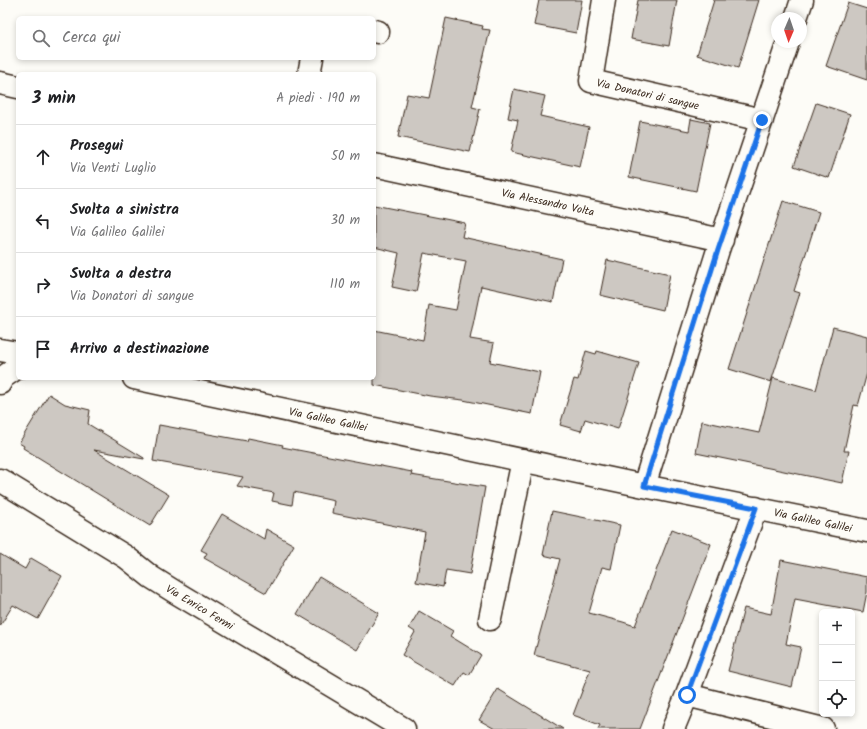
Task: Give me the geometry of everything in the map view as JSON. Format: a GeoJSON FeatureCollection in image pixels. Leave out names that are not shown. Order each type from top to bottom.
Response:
{"type":"FeatureCollection","features":[{"type":"Feature","properties":{"kind":"street","name":"Via Donatori di sangue"},"geometry":{"type":"LineString","coordinates":[[604,0],[591,81],[762,120]]}},
{"type":"Feature","properties":{"kind":"street"},"geometry":{"type":"LineString","coordinates":[[798,12],[802,0]]}},
{"type":"Feature","properties":{"kind":"street"},"geometry":{"type":"LineString","coordinates":[[644,486],[722,240],[786,48]]}},
{"type":"Feature","properties":{"kind":"street"},"geometry":{"type":"LineString","coordinates":[[309,72],[312,60]]}},
{"type":"Feature","properties":{"kind":"street"},"geometry":{"type":"LineString","coordinates":[[0,83],[16,87]]}},
{"type":"Feature","properties":{"kind":"street","name":"Via Alessandro Volta"},"geometry":{"type":"LineString","coordinates":[[376,164],[722,240]]}},
{"type":"Feature","properties":{"kind":"street"},"geometry":{"type":"LineString","coordinates":[[0,350],[16,353]]}},
{"type":"Feature","properties":{"kind":"street","name":"Via Galileo Galilei"},"geometry":{"type":"LineString","coordinates":[[143,380],[644,486],[866,528]]}},
{"type":"Feature","properties":{"kind":"street"},"geometry":{"type":"LineString","coordinates":[[490,620],[523,460]]}},
{"type":"Feature","properties":{"kind":"street","name":"Via Enrico Fermi"},"geometry":{"type":"LineString","coordinates":[[0,480],[126,557],[151,577],[175,592],[404,729]]}},
{"type":"Feature","properties":{"kind":"street"},"geometry":{"type":"LineString","coordinates":[[673,729],[756,508]]}},
{"type":"Feature","properties":{"kind":"street"},"geometry":{"type":"LineString","coordinates":[[687,695],[823,729]]}},
{"type":"Feature","properties":{"kind":"building"},"geometry":{"type":"Polygon","coordinates":[[[539,0],[582,0],[576,33],[534,25],[539,0]]]}},
{"type":"Feature","properties":{"kind":"building"},"geometry":{"type":"Polygon","coordinates":[[[638,0],[677,0],[669,46],[631,39],[638,0]]]}},
{"type":"Feature","properties":{"kind":"building"},"geometry":{"type":"Polygon","coordinates":[[[714,0],[759,0],[738,68],[697,55],[714,0]]]}},
{"type":"Feature","properties":{"kind":"building"},"geometry":{"type":"Polygon","coordinates":[[[848,3],[867,9],[867,80],[826,66],[848,3]]]}},
{"type":"Feature","properties":{"kind":"building"},"geometry":{"type":"Polygon","coordinates":[[[446,18],[483,26],[482,29],[490,30],[472,107],[480,109],[470,152],[398,137],[407,94],[429,98],[446,18]]]}},
{"type":"Feature","properties":{"kind":"building"},"geometry":{"type":"Polygon","coordinates":[[[514,89],[545,96],[540,116],[589,127],[580,167],[511,152],[518,120],[508,118],[514,89]]]}},
{"type":"Feature","properties":{"kind":"building"},"geometry":{"type":"Polygon","coordinates":[[[816,103],[850,114],[829,178],[794,166],[816,103]]]}},
{"type":"Feature","properties":{"kind":"building"},"geometry":{"type":"Polygon","coordinates":[[[691,119],[710,123],[696,191],[629,177],[640,121],[689,131],[691,119]]]}},
{"type":"Feature","properties":{"kind":"building"},"geometry":{"type":"Polygon","coordinates":[[[783,201],[819,212],[794,291],[800,293],[771,382],[729,369],[783,201]]]}},
{"type":"Feature","properties":{"kind":"building"},"geometry":{"type":"Polygon","coordinates":[[[376,205],[465,223],[462,237],[562,259],[553,302],[481,286],[470,339],[494,343],[490,362],[540,372],[532,414],[463,400],[430,396],[374,385],[374,380],[376,380],[376,330],[423,340],[429,305],[456,310],[466,261],[424,253],[416,292],[392,287],[399,253],[376,247],[376,205]]]}},
{"type":"Feature","properties":{"kind":"building"},"geometry":{"type":"Polygon","coordinates":[[[607,260],[670,274],[663,310],[600,295],[607,260]]]}},
{"type":"Feature","properties":{"kind":"building"},"geometry":{"type":"Polygon","coordinates":[[[833,327],[867,336],[867,373],[858,406],[854,405],[844,451],[849,451],[842,483],[696,453],[702,421],[759,433],[773,378],[816,390],[833,327]]]}},
{"type":"Feature","properties":{"kind":"building"},"geometry":{"type":"Polygon","coordinates":[[[586,351],[596,354],[597,351],[639,363],[618,429],[585,419],[581,431],[560,425],[574,379],[578,380],[586,351]]]}},
{"type":"Feature","properties":{"kind":"building"},"geometry":{"type":"Polygon","coordinates":[[[49,394],[65,404],[90,410],[88,424],[144,458],[94,450],[169,495],[150,526],[23,448],[24,446],[19,443],[49,394]]]}},
{"type":"Feature","properties":{"kind":"building"},"geometry":{"type":"Polygon","coordinates":[[[159,425],[247,441],[248,438],[283,445],[282,447],[412,472],[411,475],[485,487],[470,574],[446,570],[443,587],[416,582],[425,532],[332,513],[334,501],[294,492],[292,505],[272,501],[274,493],[237,486],[243,477],[153,461],[159,425]]]}},
{"type":"Feature","properties":{"kind":"building"},"geometry":{"type":"Polygon","coordinates":[[[552,511],[620,525],[611,569],[602,567],[589,613],[635,626],[672,529],[711,544],[640,729],[598,729],[600,725],[573,715],[590,670],[534,655],[560,559],[543,555],[552,511]]]}},
{"type":"Feature","properties":{"kind":"building"},"geometry":{"type":"Polygon","coordinates":[[[222,514],[264,539],[266,529],[294,545],[266,593],[204,558],[207,553],[201,550],[222,514]]]}},
{"type":"Feature","properties":{"kind":"building"},"geometry":{"type":"Polygon","coordinates":[[[0,554],[25,569],[31,558],[62,576],[38,619],[13,605],[0,626],[0,554]]]}},
{"type":"Feature","properties":{"kind":"building"},"geometry":{"type":"Polygon","coordinates":[[[781,560],[867,577],[867,592],[863,612],[855,610],[855,609],[847,609],[795,599],[786,644],[801,647],[792,687],[728,671],[744,608],[771,614],[781,560]]]}},
{"type":"Feature","properties":{"kind":"building"},"geometry":{"type":"Polygon","coordinates":[[[319,577],[379,613],[357,650],[297,614],[319,577]]]}},
{"type":"Feature","properties":{"kind":"building"},"geometry":{"type":"Polygon","coordinates":[[[419,611],[453,631],[450,636],[481,655],[469,675],[464,672],[455,686],[402,655],[415,632],[409,628],[419,611]]]}},
{"type":"Feature","properties":{"kind":"building"},"geometry":{"type":"Polygon","coordinates":[[[498,689],[563,729],[495,729],[479,720],[498,689]]]}},
{"type":"Feature","properties":{"kind":"route"},"geometry":{"type":"LineString","coordinates":[[687,695],[756,508],[644,486],[718,250],[762,120]]}}]}
